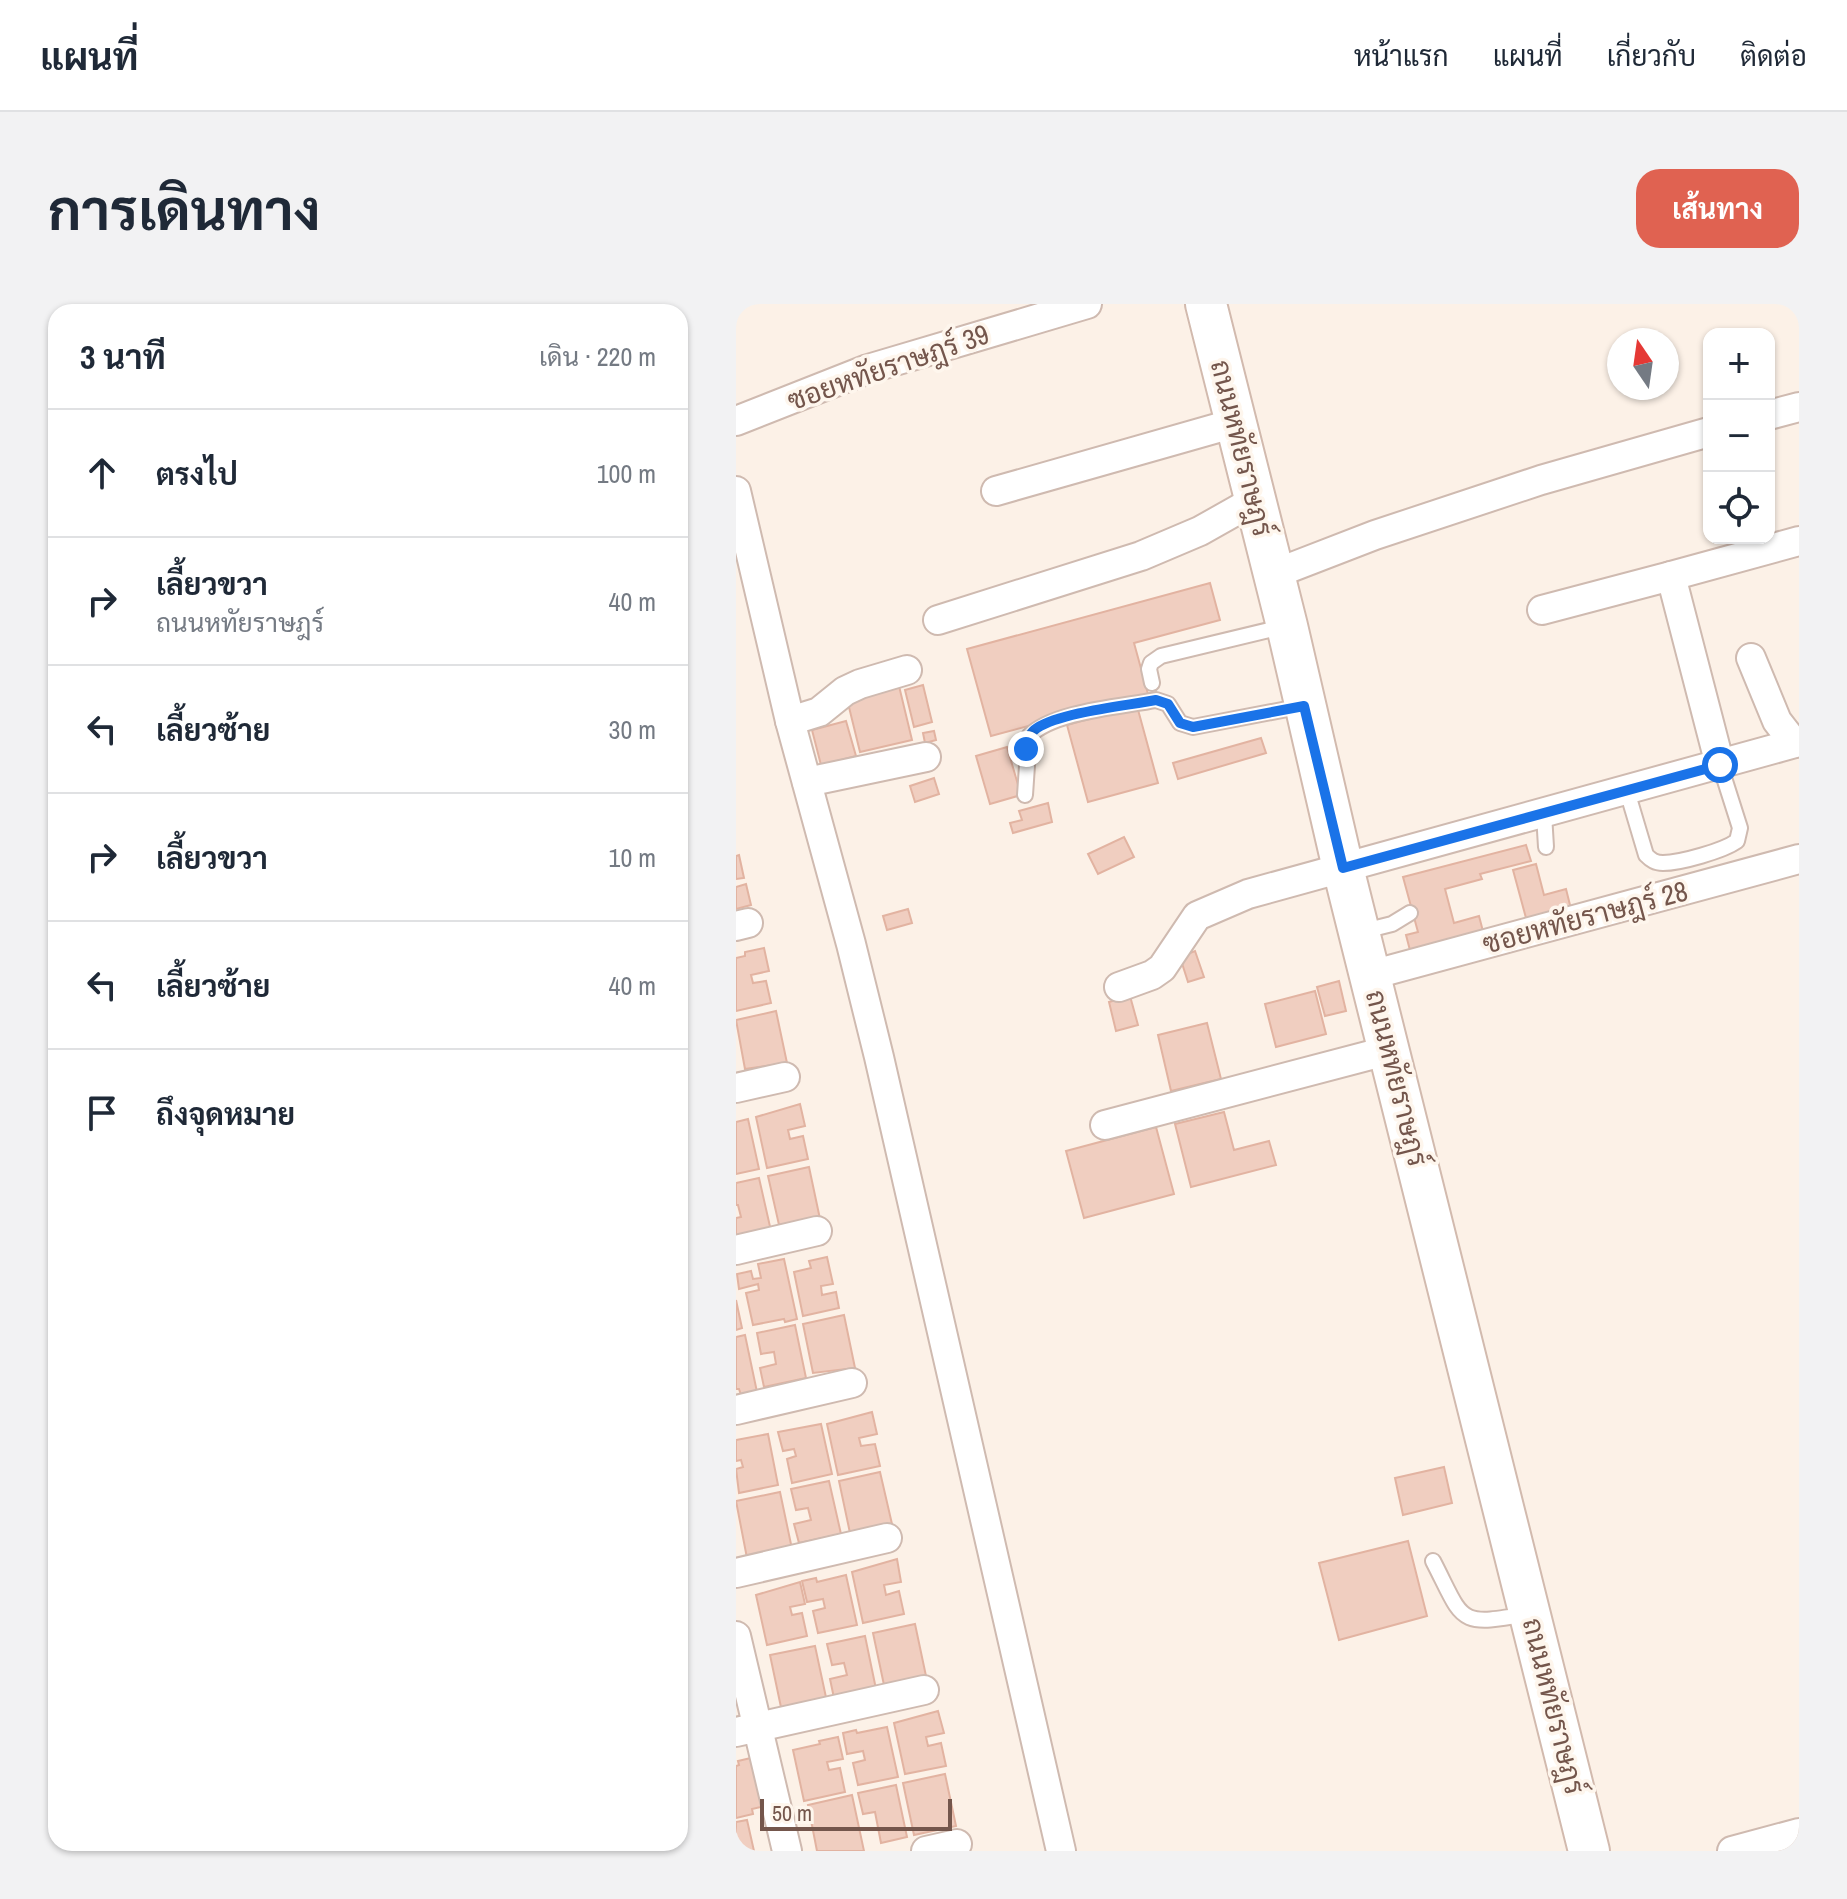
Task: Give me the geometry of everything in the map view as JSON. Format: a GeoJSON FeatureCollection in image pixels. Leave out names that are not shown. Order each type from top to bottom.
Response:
{"type":"FeatureCollection","features":[{"type":"Feature","properties":{"kind":"main road","name":"ถนนหทัยราษฎร์"},"geometry":{"type":"LineString","coordinates":[[1206,304],[1287,626],[1343,868],[1589,1851]]}},
{"type":"Feature","properties":{"kind":"street","name":"ซอยหทัยราษฎร์ 39"},"geometry":{"type":"LineString","coordinates":[[736,421],[868,369],[1087,304]]}},
{"type":"Feature","properties":{"kind":"street"},"geometry":{"type":"LineString","coordinates":[[1775,413],[1799,407]]}},
{"type":"Feature","properties":{"kind":"street"},"geometry":{"type":"LineString","coordinates":[[996,491],[1235,423]]}},
{"type":"Feature","properties":{"kind":"street"},"geometry":{"type":"LineString","coordinates":[[1274,574],[1375,535],[1541,480],[1703,434]]}},
{"type":"Feature","properties":{"kind":"street"},"geometry":{"type":"LineString","coordinates":[[736,491],[790,721],[879,1057],[1061,1851]]}},
{"type":"Feature","properties":{"kind":"street"},"geometry":{"type":"LineString","coordinates":[[938,620],[1141,556],[1200,531],[1255,500]]}},
{"type":"Feature","properties":{"kind":"street"},"geometry":{"type":"LineString","coordinates":[[1542,610],[1799,541]]}},
{"type":"Feature","properties":{"kind":"street"},"geometry":{"type":"LineString","coordinates":[[1671,576],[1720,765]]}},
{"type":"Feature","properties":{"kind":"street"},"geometry":{"type":"LineString","coordinates":[[1119,987],[1162,968],[1191,923],[1212,908],[1248,894],[1796,743],[1777,721],[1751,658]]}},
{"type":"Feature","properties":{"kind":"street"},"geometry":{"type":"LineString","coordinates":[[790,721],[819,712],[845,691],[860,684],[907,670]]}},
{"type":"Feature","properties":{"kind":"street"},"geometry":{"type":"LineString","coordinates":[[807,782],[926,757]]}},
{"type":"Feature","properties":{"kind":"street","name":"ซอยหทัยราษฎร์ 28"},"geometry":{"type":"LineString","coordinates":[[1371,975],[1799,859]]}},
{"type":"Feature","properties":{"kind":"street"},"geometry":{"type":"LineString","coordinates":[[1105,1125],[1390,1050]]}},
{"type":"Feature","properties":{"kind":"street"},"geometry":{"type":"LineString","coordinates":[[736,1088],[785,1077]]}},
{"type":"Feature","properties":{"kind":"street"},"geometry":{"type":"LineString","coordinates":[[736,1250],[817,1231]]}},
{"type":"Feature","properties":{"kind":"street"},"geometry":{"type":"LineString","coordinates":[[736,1410],[852,1383]]}},
{"type":"Feature","properties":{"kind":"street"},"geometry":{"type":"LineString","coordinates":[[736,1573],[887,1538]]}},
{"type":"Feature","properties":{"kind":"street"},"geometry":{"type":"LineString","coordinates":[[736,1636],[746,1730],[787,1851]]}},
{"type":"Feature","properties":{"kind":"street"},"geometry":{"type":"LineString","coordinates":[[746,1730],[924,1690]]}},
{"type":"Feature","properties":{"kind":"street"},"geometry":{"type":"LineString","coordinates":[[1732,1851],[1799,1833]]}},
{"type":"Feature","properties":{"kind":"street"},"geometry":{"type":"LineString","coordinates":[[926,1851],[957,1844]]}},
{"type":"Feature","properties":{"kind":"lane"},"geometry":{"type":"LineString","coordinates":[[1152,683],[1151,663],[1161,656],[1287,626]]}},
{"type":"Feature","properties":{"kind":"lane"},"geometry":{"type":"LineString","coordinates":[[1025,795],[1029,736],[1037,728],[1060,719],[1156,700],[1168,704],[1180,723],[1193,727],[1304,706]]}},
{"type":"Feature","properties":{"kind":"lane"},"geometry":{"type":"LineString","coordinates":[[1627,791],[1646,855],[1661,863],[1676,861],[1737,841],[1740,828],[1720,765]]}},
{"type":"Feature","properties":{"kind":"lane"},"geometry":{"type":"LineString","coordinates":[[1544,814],[1546,847]]}},
{"type":"Feature","properties":{"kind":"lane"},"geometry":{"type":"LineString","coordinates":[[1360,932],[1392,924],[1410,913]]}},
{"type":"Feature","properties":{"kind":"lane"},"geometry":{"type":"LineString","coordinates":[[1433,1561],[1465,1617],[1486,1622],[1531,1613]]}},
{"type":"Feature","properties":{"kind":"building"},"geometry":{"type":"Polygon","coordinates":[[[1210,583],[1220,620],[1134,643],[1148,694],[991,736],[967,649],[1210,583]]]}},
{"type":"Feature","properties":{"kind":"building"},"geometry":{"type":"Polygon","coordinates":[[[923,685],[932,722],[914,727],[905,690],[923,685]]]}},
{"type":"Feature","properties":{"kind":"building"},"geometry":{"type":"Polygon","coordinates":[[[899,686],[912,740],[860,752],[847,699],[899,686]]]}},
{"type":"Feature","properties":{"kind":"building"},"geometry":{"type":"Polygon","coordinates":[[[1137,706],[1158,783],[1088,802],[1067,725],[1137,706]]]}},
{"type":"Feature","properties":{"kind":"building"},"geometry":{"type":"Polygon","coordinates":[[[846,721],[856,756],[821,765],[812,730],[846,721]]]}},
{"type":"Feature","properties":{"kind":"building"},"geometry":{"type":"Polygon","coordinates":[[[934,731],[936,740],[925,743],[923,733],[934,731]]]}},
{"type":"Feature","properties":{"kind":"building"},"geometry":{"type":"Polygon","coordinates":[[[1261,738],[1266,753],[1178,779],[1173,763],[1261,738]]]}},
{"type":"Feature","properties":{"kind":"building"},"geometry":{"type":"Polygon","coordinates":[[[1007,747],[1021,795],[990,804],[976,756],[1007,747]]]}},
{"type":"Feature","properties":{"kind":"building"},"geometry":{"type":"Polygon","coordinates":[[[934,778],[939,794],[915,802],[910,786],[934,778]]]}},
{"type":"Feature","properties":{"kind":"building"},"geometry":{"type":"Polygon","coordinates":[[[1048,803],[1052,822],[1013,833],[1010,823],[1022,820],[1019,811],[1048,803]]]}},
{"type":"Feature","properties":{"kind":"building"},"geometry":{"type":"Polygon","coordinates":[[[1124,837],[1134,857],[1098,874],[1088,854],[1124,837]]]}},
{"type":"Feature","properties":{"kind":"building"},"geometry":{"type":"Polygon","coordinates":[[[1526,845],[1531,861],[1480,874],[1482,879],[1445,889],[1454,923],[1479,916],[1485,939],[1412,958],[1406,935],[1418,932],[1403,877],[1526,845]]]}},
{"type":"Feature","properties":{"kind":"building"},"geometry":{"type":"Polygon","coordinates":[[[739,855],[744,878],[736,879],[736,856],[739,855]]]}},
{"type":"Feature","properties":{"kind":"building"},"geometry":{"type":"Polygon","coordinates":[[[1536,864],[1544,895],[1566,889],[1573,917],[1567,919],[1564,908],[1551,912],[1554,922],[1529,929],[1513,870],[1536,864]]]}},
{"type":"Feature","properties":{"kind":"building"},"geometry":{"type":"Polygon","coordinates":[[[746,884],[751,905],[736,909],[736,887],[746,884]]]}},
{"type":"Feature","properties":{"kind":"building"},"geometry":{"type":"Polygon","coordinates":[[[908,909],[912,923],[887,930],[883,916],[908,909]]]}},
{"type":"Feature","properties":{"kind":"building"},"geometry":{"type":"Polygon","coordinates":[[[764,948],[769,971],[751,975],[753,983],[766,981],[771,1003],[736,1011],[736,958],[745,956],[745,952],[764,948]]]}},
{"type":"Feature","properties":{"kind":"building"},"geometry":{"type":"Polygon","coordinates":[[[1195,951],[1204,977],[1188,982],[1180,957],[1195,951]]]}},
{"type":"Feature","properties":{"kind":"building"},"geometry":{"type":"Polygon","coordinates":[[[1339,981],[1346,1011],[1325,1016],[1317,987],[1339,981]]]}},
{"type":"Feature","properties":{"kind":"building"},"geometry":{"type":"Polygon","coordinates":[[[1315,991],[1326,1034],[1276,1047],[1265,1004],[1315,991]]]}},
{"type":"Feature","properties":{"kind":"building"},"geometry":{"type":"Polygon","coordinates":[[[1130,996],[1138,1025],[1116,1031],[1109,1002],[1130,996]]]}},
{"type":"Feature","properties":{"kind":"building"},"geometry":{"type":"Polygon","coordinates":[[[776,1011],[787,1063],[745,1069],[736,1020],[776,1011]]]}},
{"type":"Feature","properties":{"kind":"building"},"geometry":{"type":"Polygon","coordinates":[[[1207,1023],[1221,1079],[1171,1091],[1158,1035],[1207,1023]]]}},
{"type":"Feature","properties":{"kind":"building"},"geometry":{"type":"Polygon","coordinates":[[[800,1104],[805,1126],[788,1130],[790,1139],[803,1136],[808,1159],[767,1168],[756,1117],[800,1104]]]}},
{"type":"Feature","properties":{"kind":"building"},"geometry":{"type":"Polygon","coordinates":[[[1224,1112],[1234,1150],[1269,1141],[1276,1165],[1191,1187],[1175,1124],[1224,1112]]]}},
{"type":"Feature","properties":{"kind":"building"},"geometry":{"type":"Polygon","coordinates":[[[748,1119],[759,1169],[736,1174],[736,1122],[748,1119]]]}},
{"type":"Feature","properties":{"kind":"building"},"geometry":{"type":"Polygon","coordinates":[[[1156,1127],[1174,1194],[1084,1218],[1066,1151],[1156,1127]]]}},
{"type":"Feature","properties":{"kind":"building"},"geometry":{"type":"Polygon","coordinates":[[[809,1167],[820,1219],[779,1225],[768,1176],[809,1167]]]}},
{"type":"Feature","properties":{"kind":"building"},"geometry":{"type":"Polygon","coordinates":[[[759,1178],[771,1231],[736,1238],[736,1218],[741,1217],[736,1205],[736,1183],[759,1178]]]}},
{"type":"Feature","properties":{"kind":"building"},"geometry":{"type":"Polygon","coordinates":[[[827,1257],[833,1284],[821,1286],[822,1295],[836,1292],[839,1308],[803,1316],[794,1272],[811,1268],[809,1261],[827,1257]]]}},
{"type":"Feature","properties":{"kind":"building"},"geometry":{"type":"Polygon","coordinates":[[[784,1259],[797,1319],[753,1325],[746,1293],[759,1290],[758,1284],[739,1289],[737,1274],[751,1271],[753,1279],[761,1278],[758,1264],[784,1259]]]}},
{"type":"Feature","properties":{"kind":"building"},"geometry":{"type":"Polygon","coordinates":[[[736,1300],[742,1328],[736,1330],[736,1300]]]}},
{"type":"Feature","properties":{"kind":"building"},"geometry":{"type":"Polygon","coordinates":[[[844,1315],[855,1368],[813,1373],[803,1324],[844,1315]]]}},
{"type":"Feature","properties":{"kind":"building"},"geometry":{"type":"Polygon","coordinates":[[[795,1325],[806,1378],[764,1387],[760,1368],[776,1364],[774,1352],[761,1354],[757,1333],[795,1325]]]}},
{"type":"Feature","properties":{"kind":"building"},"geometry":{"type":"Polygon","coordinates":[[[745,1335],[757,1392],[741,1395],[736,1389],[736,1337],[745,1335]]]}},
{"type":"Feature","properties":{"kind":"building"},"geometry":{"type":"Polygon","coordinates":[[[872,1412],[877,1434],[859,1438],[861,1446],[875,1444],[880,1466],[838,1475],[827,1424],[872,1412]]]}},
{"type":"Feature","properties":{"kind":"building"},"geometry":{"type":"Polygon","coordinates":[[[821,1424],[832,1474],[792,1483],[787,1459],[796,1456],[794,1449],[783,1451],[778,1432],[821,1424]]]}},
{"type":"Feature","properties":{"kind":"building"},"geometry":{"type":"Polygon","coordinates":[[[768,1434],[778,1485],[739,1493],[736,1469],[743,1467],[741,1460],[736,1461],[736,1440],[768,1434]]]}},
{"type":"Feature","properties":{"kind":"building"},"geometry":{"type":"Polygon","coordinates":[[[1444,1467],[1452,1503],[1403,1515],[1395,1478],[1444,1467]]]}},
{"type":"Feature","properties":{"kind":"building"},"geometry":{"type":"Polygon","coordinates":[[[880,1472],[892,1524],[850,1533],[839,1481],[880,1472]]]}},
{"type":"Feature","properties":{"kind":"building"},"geometry":{"type":"Polygon","coordinates":[[[829,1481],[841,1534],[799,1543],[794,1524],[811,1520],[808,1508],[796,1510],[791,1489],[829,1481]]]}},
{"type":"Feature","properties":{"kind":"building"},"geometry":{"type":"Polygon","coordinates":[[[780,1492],[792,1549],[747,1558],[736,1501],[780,1492]]]}},
{"type":"Feature","properties":{"kind":"building"},"geometry":{"type":"Polygon","coordinates":[[[1408,1541],[1427,1616],[1339,1640],[1319,1563],[1408,1541]]]}},
{"type":"Feature","properties":{"kind":"building"},"geometry":{"type":"Polygon","coordinates":[[[897,1559],[901,1582],[884,1585],[886,1595],[899,1591],[904,1614],[863,1623],[852,1572],[897,1559]]]}},
{"type":"Feature","properties":{"kind":"building"},"geometry":{"type":"Polygon","coordinates":[[[846,1575],[857,1625],[818,1633],[813,1611],[825,1608],[823,1599],[807,1602],[802,1581],[816,1578],[817,1582],[846,1575]]]}},
{"type":"Feature","properties":{"kind":"building"},"geometry":{"type":"Polygon","coordinates":[[[800,1582],[805,1604],[790,1607],[792,1615],[802,1613],[807,1636],[767,1645],[756,1595],[800,1582]]]}},
{"type":"Feature","properties":{"kind":"building"},"geometry":{"type":"Polygon","coordinates":[[[915,1624],[926,1676],[884,1685],[873,1633],[915,1624]]]}},
{"type":"Feature","properties":{"kind":"building"},"geometry":{"type":"Polygon","coordinates":[[[865,1636],[876,1689],[834,1698],[830,1679],[847,1675],[844,1663],[832,1665],[827,1644],[865,1636]]]}},
{"type":"Feature","properties":{"kind":"building"},"geometry":{"type":"Polygon","coordinates":[[[815,1646],[827,1702],[782,1712],[770,1655],[815,1646]]]}},
{"type":"Feature","properties":{"kind":"building"},"geometry":{"type":"Polygon","coordinates":[[[938,1711],[944,1733],[926,1737],[928,1746],[941,1743],[946,1766],[905,1774],[894,1723],[938,1711]]]}},
{"type":"Feature","properties":{"kind":"building"},"geometry":{"type":"Polygon","coordinates":[[[887,1727],[898,1777],[858,1785],[853,1763],[865,1760],[863,1751],[847,1754],[843,1733],[887,1727]]]}},
{"type":"Feature","properties":{"kind":"building"},"geometry":{"type":"Polygon","coordinates":[[[838,1737],[843,1759],[827,1762],[829,1770],[840,1768],[845,1792],[804,1801],[793,1750],[838,1737]]]}},
{"type":"Feature","properties":{"kind":"building"},"geometry":{"type":"Polygon","coordinates":[[[755,1757],[765,1806],[752,1809],[753,1814],[736,1818],[736,1766],[739,1765],[738,1761],[755,1757]]]}},
{"type":"Feature","properties":{"kind":"building"},"geometry":{"type":"Polygon","coordinates":[[[945,1774],[956,1826],[914,1835],[903,1783],[945,1774]]]}},
{"type":"Feature","properties":{"kind":"building"},"geometry":{"type":"Polygon","coordinates":[[[896,1785],[907,1837],[881,1843],[875,1812],[863,1814],[858,1793],[896,1785]]]}},
{"type":"Feature","properties":{"kind":"building"},"geometry":{"type":"Polygon","coordinates":[[[852,1795],[864,1851],[817,1851],[808,1805],[852,1795]]]}},
{"type":"Feature","properties":{"kind":"building"},"geometry":{"type":"Polygon","coordinates":[[[747,1820],[754,1851],[736,1851],[736,1822],[747,1820]]]}},
{"type":"Feature","properties":{"kind":"route"},"geometry":{"type":"LineString","coordinates":[[1026,749],[1029,736],[1037,728],[1060,719],[1156,700],[1168,704],[1180,723],[1193,727],[1304,706],[1343,868],[1720,765]]}}]}
